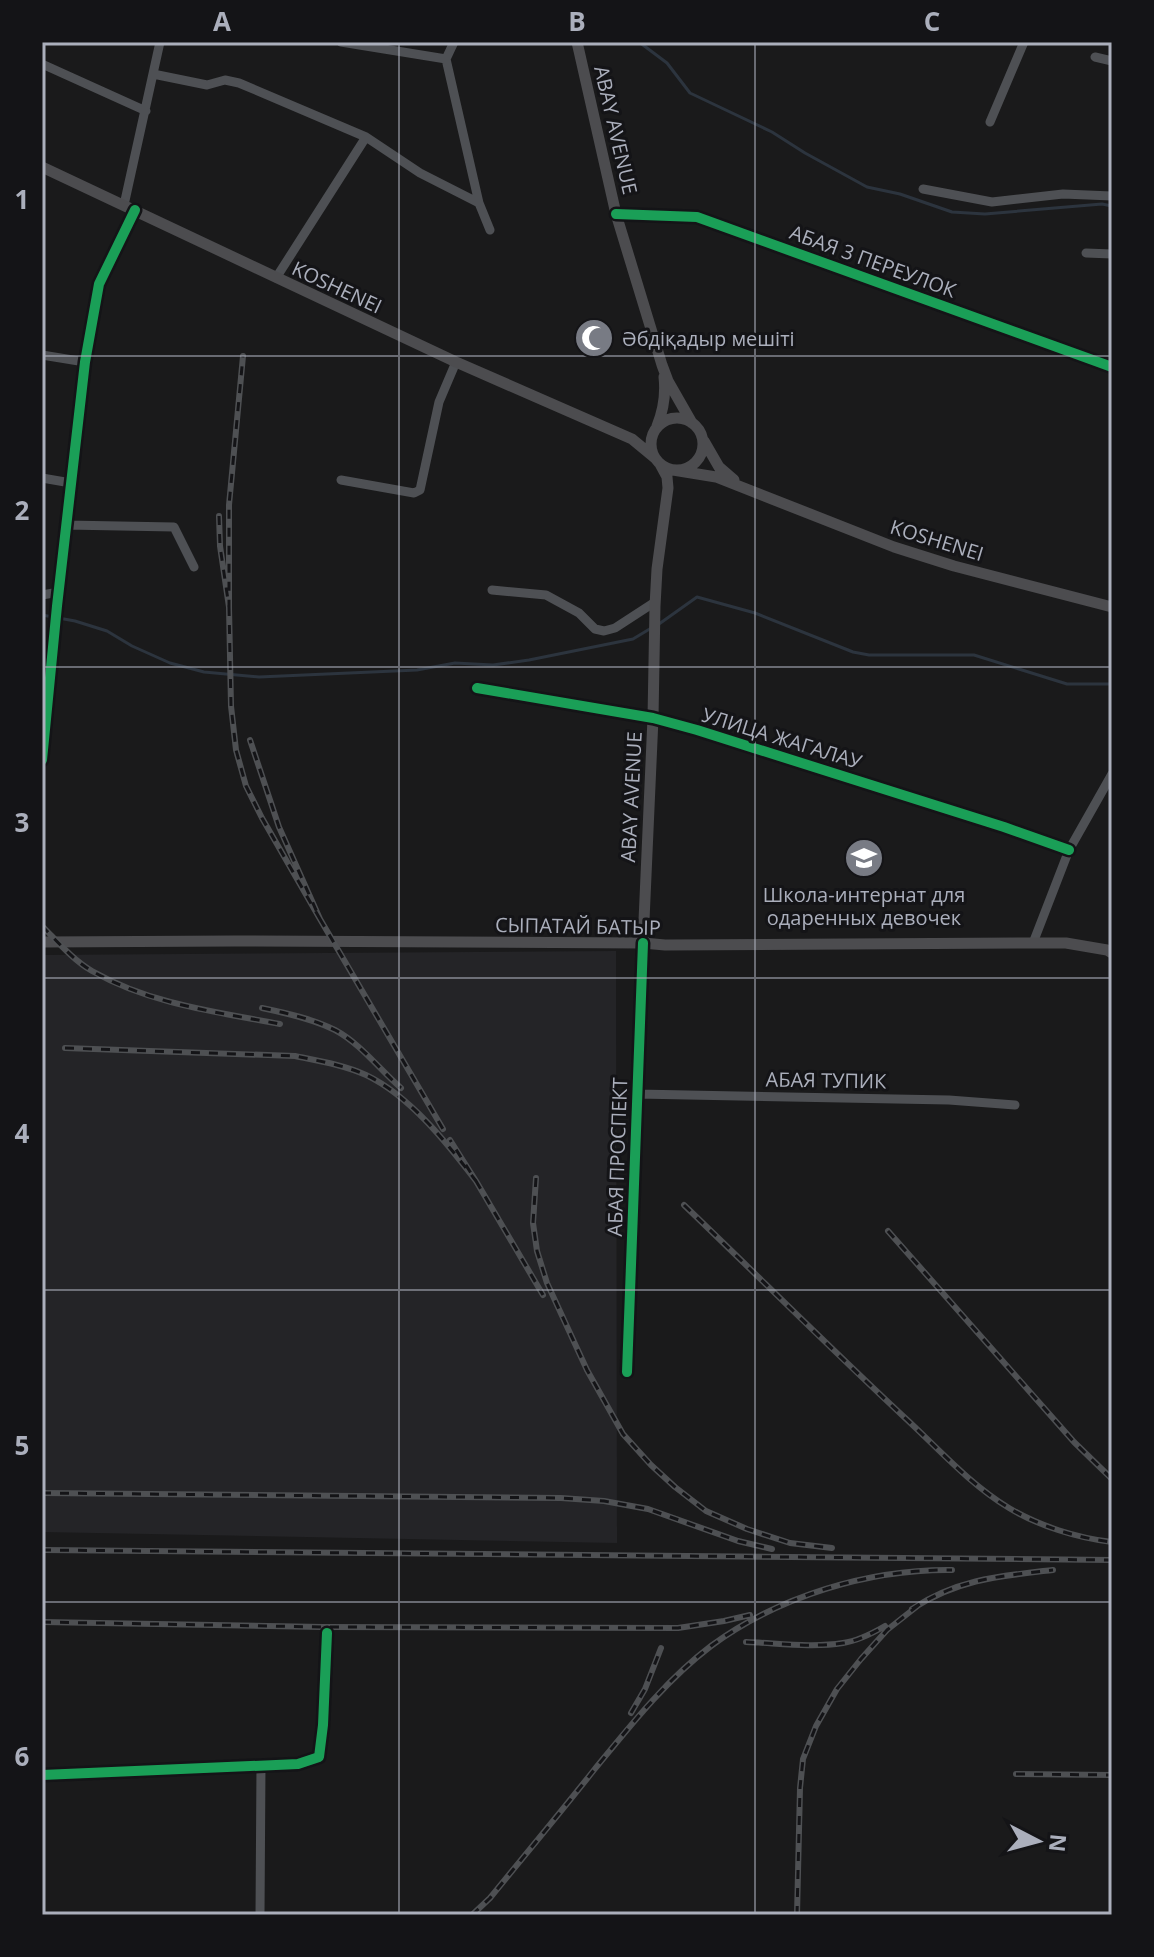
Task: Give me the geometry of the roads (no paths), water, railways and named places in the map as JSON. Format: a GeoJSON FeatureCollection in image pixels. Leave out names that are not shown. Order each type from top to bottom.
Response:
{"type":"FeatureCollection","features":[{"type":"Feature","properties":{"kind":"main road","name":"ABAY AVENUE"},"geometry":{"type":"LineString","coordinates":[[577,42],[616,214],[662,365]]}},
{"type":"Feature","properties":{"kind":"main road","name":"KOSHENEI"},"geometry":{"type":"LineString","coordinates":[[42,167],[456,362],[620,434],[640,444],[657,461]]}},
{"type":"Feature","properties":{"kind":"main road"},"geometry":{"type":"LineString","coordinates":[[662,365],[668,381],[719,467],[756,492]]}},
{"type":"Feature","properties":{"kind":"main road"},"geometry":{"type":"LineString","coordinates":[[655,604],[667,477],[651,444],[665,400],[662,365]]}},
{"type":"Feature","properties":{"kind":"main road"},"geometry":{"type":"LineString","coordinates":[[620,434],[637,436],[670,419],[678,418],[692,423]]}},
{"type":"Feature","properties":{"kind":"main road"},"geometry":{"type":"LineString","coordinates":[[666,513],[675,488],[700,455],[701,437]]}},
{"type":"Feature","properties":{"kind":"main road"},"geometry":{"type":"LineString","coordinates":[[657,461],[673,470],[688,467],[756,492]]}},
{"type":"Feature","properties":{"kind":"main road","name":"KOSHENEI"},"geometry":{"type":"LineString","coordinates":[[756,492],[894,547],[1112,607]]}},
{"type":"Feature","properties":{"kind":"main road","name":"ABAY AVENUE"},"geometry":{"type":"LineString","coordinates":[[643,943],[655,604]]}},
{"type":"Feature","properties":{"kind":"main road","name":"СЫПАТАЙ БАТЫР"},"geometry":{"type":"LineString","coordinates":[[42,942],[1066,943],[1112,953]]}},
{"type":"Feature","properties":{"kind":"street"},"geometry":{"type":"LineString","coordinates":[[42,760],[85,362],[99,284],[130,208],[160,42]]}},
{"type":"Feature","properties":{"kind":"street"},"geometry":{"type":"LineString","coordinates":[[341,42],[446,59]]}},
{"type":"Feature","properties":{"kind":"street"},"geometry":{"type":"LineString","coordinates":[[454,42],[446,59],[479,203],[490,230]]}},
{"type":"Feature","properties":{"kind":"street"},"geometry":{"type":"LineString","coordinates":[[990,122],[1024,42]]}},
{"type":"Feature","properties":{"kind":"street"},"geometry":{"type":"LineString","coordinates":[[1095,57],[1112,61]]}},
{"type":"Feature","properties":{"kind":"street"},"geometry":{"type":"LineString","coordinates":[[42,64],[146,111]]}},
{"type":"Feature","properties":{"kind":"street"},"geometry":{"type":"LineString","coordinates":[[153,74],[207,85],[225,80],[239,83],[366,137],[420,173],[479,203]]}},
{"type":"Feature","properties":{"kind":"street"},"geometry":{"type":"LineString","coordinates":[[276,278],[366,137]]}},
{"type":"Feature","properties":{"kind":"street"},"geometry":{"type":"LineString","coordinates":[[923,189],[992,202],[1063,194],[1112,196]]}},
{"type":"Feature","properties":{"kind":"street","name":"АБАЯ 3 ПЕРЕУЛОК"},"geometry":{"type":"LineString","coordinates":[[616,214],[697,217],[1112,367]]}},
{"type":"Feature","properties":{"kind":"street"},"geometry":{"type":"LineString","coordinates":[[1086,253],[1112,254]]}},
{"type":"Feature","properties":{"kind":"street"},"geometry":{"type":"LineString","coordinates":[[42,355],[85,362]]}},
{"type":"Feature","properties":{"kind":"street"},"geometry":{"type":"LineString","coordinates":[[341,480],[414,493],[420,490],[439,402],[456,362]]}},
{"type":"Feature","properties":{"kind":"street"},"geometry":{"type":"LineString","coordinates":[[42,478],[71,483]]}},
{"type":"Feature","properties":{"kind":"street"},"geometry":{"type":"LineString","coordinates":[[66,525],[174,527],[194,567]]}},
{"type":"Feature","properties":{"kind":"street"},"geometry":{"type":"LineString","coordinates":[[492,590],[546,595],[579,613],[595,629],[604,631],[615,628],[655,604]]}},
{"type":"Feature","properties":{"kind":"street"},"geometry":{"type":"LineString","coordinates":[[42,595],[59,592]]}},
{"type":"Feature","properties":{"kind":"street","name":"УЛИЦА ЖАГАЛАУ"},"geometry":{"type":"LineString","coordinates":[[477,688],[653,718],[989,822],[1069,850]]}},
{"type":"Feature","properties":{"kind":"street"},"geometry":{"type":"LineString","coordinates":[[1033,943],[1069,850],[1112,774]]}},
{"type":"Feature","properties":{"kind":"street","name":"АБАЯ ПРОСПЕКТ"},"geometry":{"type":"LineString","coordinates":[[627,1372],[643,943]]}},
{"type":"Feature","properties":{"kind":"street","name":"АБАЯ ТУПИК"},"geometry":{"type":"LineString","coordinates":[[637,1094],[949,1100],[1015,1105]]}},
{"type":"Feature","properties":{"kind":"street"},"geometry":{"type":"LineString","coordinates":[[42,1775],[298,1764],[319,1757],[327,1633]]}},
{"type":"Feature","properties":{"kind":"street"},"geometry":{"type":"LineString","coordinates":[[260,1915],[261,1765]]}},
{"type":"Feature","properties":{"kind":"waterway"},"geometry":{"type":"LineString","coordinates":[[639,42],[667,63],[690,93],[772,132],[867,187],[900,194],[952,212],[985,214],[1102,204],[1112,206]]}},
{"type":"Feature","properties":{"kind":"waterway"},"geometry":{"type":"LineString","coordinates":[[659,624],[697,597],[755,613],[853,652],[869,655],[974,655],[1067,684],[1112,684]]}},
{"type":"Feature","properties":{"kind":"waterway"},"geometry":{"type":"LineString","coordinates":[[42,615],[107,631],[170,663],[204,672],[259,677],[417,670],[455,663],[493,665],[633,639],[653,627]]}},
{"type":"Feature","properties":{"kind":"railway"},"geometry":{"type":"LineString","coordinates":[[219,516],[229,607],[229,505],[243,356]]}},
{"type":"Feature","properties":{"kind":"railway"},"geometry":{"type":"LineString","coordinates":[[229,607],[231,706],[236,750],[246,786],[320,919],[279,827],[250,740]]}},
{"type":"Feature","properties":{"kind":"railway"},"geometry":{"type":"LineString","coordinates":[[320,919],[443,1129]]}},
{"type":"Feature","properties":{"kind":"railway"},"geometry":{"type":"LineString","coordinates":[[42,926],[92,971],[137,992],[208,1011],[280,1024]]}},
{"type":"Feature","properties":{"kind":"railway"},"geometry":{"type":"LineString","coordinates":[[262,1008],[335,1030],[362,1049],[401,1088]]}},
{"type":"Feature","properties":{"kind":"railway"},"geometry":{"type":"LineString","coordinates":[[65,1048],[295,1056],[349,1069],[366,1075],[398,1095],[440,1136],[476,1181],[450,1140]]}},
{"type":"Feature","properties":{"kind":"railway"},"geometry":{"type":"LineString","coordinates":[[536,1178],[533,1223],[537,1251],[547,1283],[587,1370],[623,1434],[651,1465],[706,1511],[790,1543],[832,1548]]}},
{"type":"Feature","properties":{"kind":"railway"},"geometry":{"type":"LineString","coordinates":[[476,1181],[543,1295]]}},
{"type":"Feature","properties":{"kind":"railway"},"geometry":{"type":"LineString","coordinates":[[684,1205],[980,1488],[1009,1508],[1046,1526],[1085,1538],[1112,1542]]}},
{"type":"Feature","properties":{"kind":"railway"},"geometry":{"type":"LineString","coordinates":[[888,1231],[1074,1442],[1112,1479]]}},
{"type":"Feature","properties":{"kind":"railway"},"geometry":{"type":"LineString","coordinates":[[42,1493],[604,1501],[648,1509],[738,1541],[772,1549]]}},
{"type":"Feature","properties":{"kind":"railway"},"geometry":{"type":"LineString","coordinates":[[42,1550],[1112,1560]]}},
{"type":"Feature","properties":{"kind":"railway"},"geometry":{"type":"LineString","coordinates":[[472,1915],[490,1898],[649,1704],[711,1646],[766,1613],[826,1589],[889,1574],[952,1570]]}},
{"type":"Feature","properties":{"kind":"railway"},"geometry":{"type":"LineString","coordinates":[[912,1609],[963,1585],[1053,1570]]}},
{"type":"Feature","properties":{"kind":"railway"},"geometry":{"type":"LineString","coordinates":[[797,1915],[800,1788],[803,1759],[816,1726],[837,1689],[861,1659],[887,1630],[920,1604]]}},
{"type":"Feature","properties":{"kind":"railway"},"geometry":{"type":"LineString","coordinates":[[42,1622],[678,1628],[750,1615]]}},
{"type":"Feature","properties":{"kind":"railway"},"geometry":{"type":"LineString","coordinates":[[746,1642],[843,1643],[885,1626]]}},
{"type":"Feature","properties":{"kind":"railway"},"geometry":{"type":"LineString","coordinates":[[631,1713],[645,1689],[661,1648]]}},
{"type":"Feature","properties":{"kind":"railway"},"geometry":{"type":"LineString","coordinates":[[1016,1774],[1112,1775]]}},
{"type":"Feature","properties":{"kind":"place","name":"Әбдіқадыр мешіті"},"geometry":{"type":"Point","coordinates":[594,338]}},
{"type":"Feature","properties":{"kind":"place","name":"Школа-интернат для одаренных девочек"},"geometry":{"type":"Point","coordinates":[864,858]}}]}
